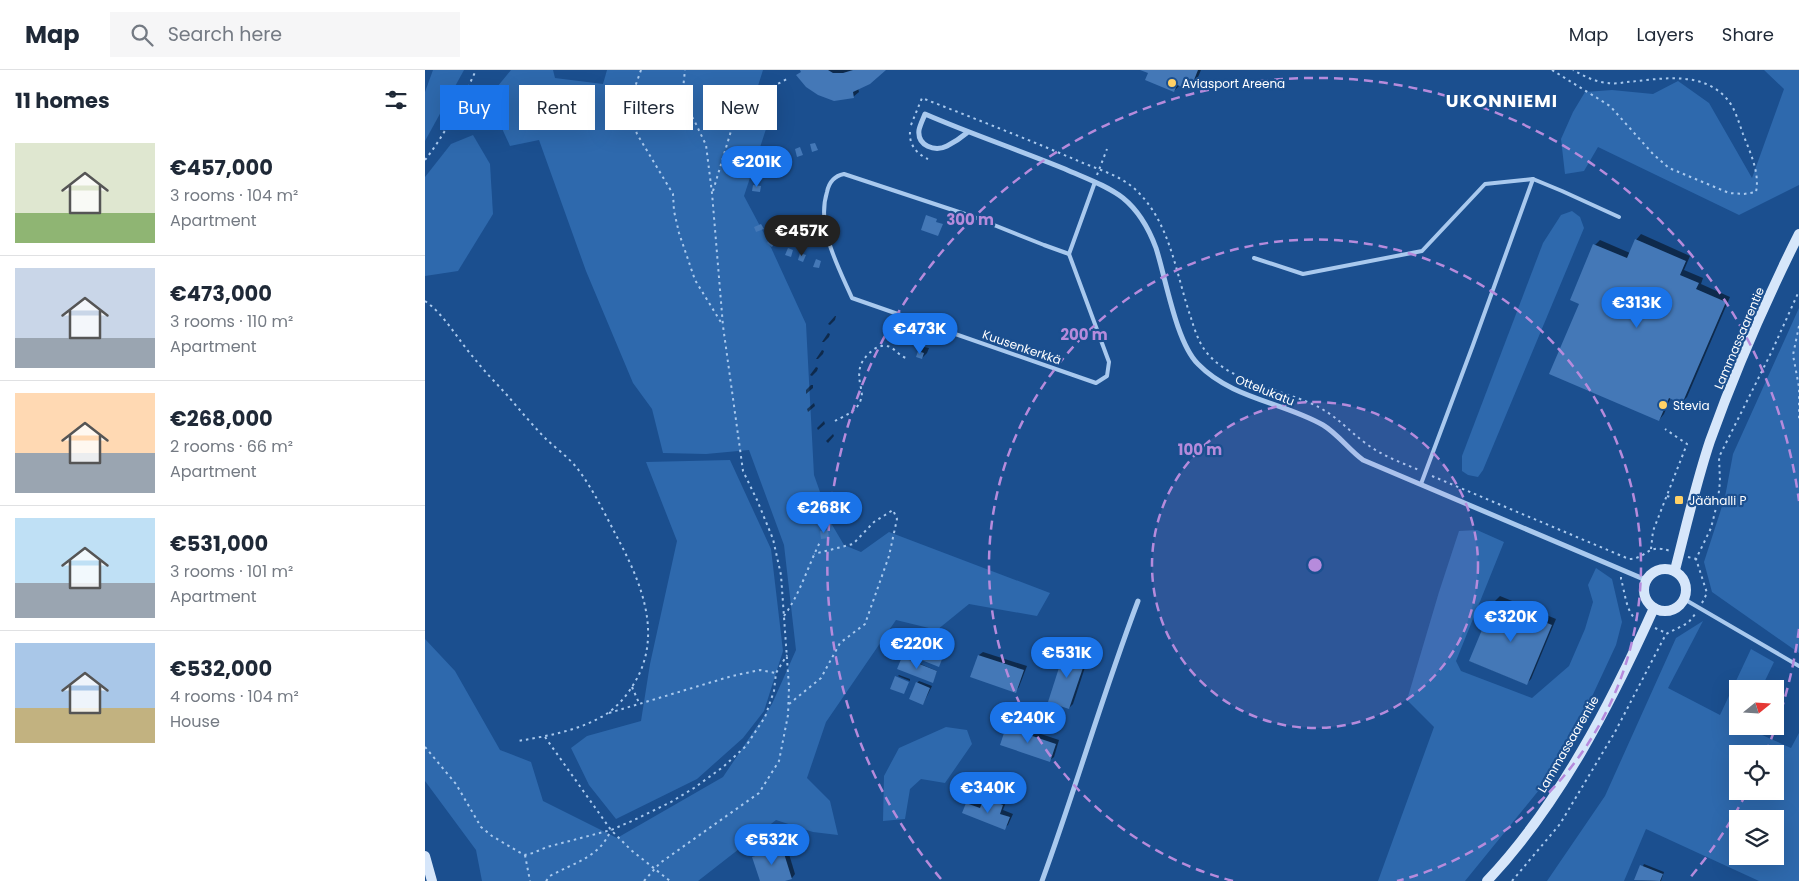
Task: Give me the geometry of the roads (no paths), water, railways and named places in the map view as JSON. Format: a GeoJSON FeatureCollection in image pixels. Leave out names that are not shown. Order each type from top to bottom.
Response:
{"type":"FeatureCollection","features":[{"type":"Feature","properties":{"kind":"street","name":"Ottelukatu"},"geometry":{"type":"LineString","coordinates":[[968,132],[947,146],[938,148],[927,147],[922,142],[919,131],[925,114],[1095,182],[1122,198],[1139,215],[1156,247],[1184,343],[1197,363],[1215,379],[1245,394],[1306,417],[1324,426],[1363,460],[1577,552],[1624,569],[1646,580]]}},
{"type":"Feature","properties":{"kind":"street","name":"Lammassaarentie"},"geometry":{"type":"LineString","coordinates":[[1675,570],[1710,442],[1776,283],[1799,234]]}},
{"type":"Feature","properties":{"kind":"street"},"geometry":{"type":"LineString","coordinates":[[1659,569],[1675,570],[1686,583],[1685,599],[1671,611],[1653,608],[1644,595],[1643,587],[1646,580],[1651,573],[1659,569]]}},
{"type":"Feature","properties":{"kind":"street"},"geometry":{"type":"LineString","coordinates":[[1042,881],[1138,600]]}},
{"type":"Feature","properties":{"kind":"street","name":"Lammassaarentie"},"geometry":{"type":"LineString","coordinates":[[1487,881],[1501,866],[1542,812],[1561,783],[1596,724],[1653,608]]}},
{"type":"Feature","properties":{"kind":"street"},"geometry":{"type":"LineString","coordinates":[[425,856],[432,881]]}},
{"type":"Feature","properties":{"kind":"lane","name":"Kuusenkerkkä"},"geometry":{"type":"LineString","coordinates":[[844,174],[974,217],[1044,246],[1069,254],[1109,362],[1107,376],[1096,383],[852,298],[833,254],[826,230],[823,205],[829,184],[837,175],[844,174]]}},
{"type":"Feature","properties":{"kind":"lane"},"geometry":{"type":"LineString","coordinates":[[1421,484],[1533,179]]}},
{"type":"Feature","properties":{"kind":"lane"},"geometry":{"type":"LineString","coordinates":[[1254,258],[1303,274],[1422,250],[1485,184],[1533,179],[1619,217]]}},
{"type":"Feature","properties":{"kind":"lane"},"geometry":{"type":"LineString","coordinates":[[1069,254],[1095,182]]}},
{"type":"Feature","properties":{"kind":"lane"},"geometry":{"type":"LineString","coordinates":[[1685,599],[1799,666]]}},
{"type":"Feature","properties":{"kind":"place","name":"Aviasport Areena"},"geometry":{"type":"Point","coordinates":[1172,83]}},
{"type":"Feature","properties":{"kind":"place","name":"Stevia"},"geometry":{"type":"Point","coordinates":[1663,405]}},
{"type":"Feature","properties":{"kind":"place","name":"Jäähalli P"},"geometry":{"type":"Point","coordinates":[1679,500]}},
{"type":"Feature","properties":{"kind":"district","name":"UKONNIEMI"},"geometry":{"type":"Point","coordinates":[1502,100]}}]}
